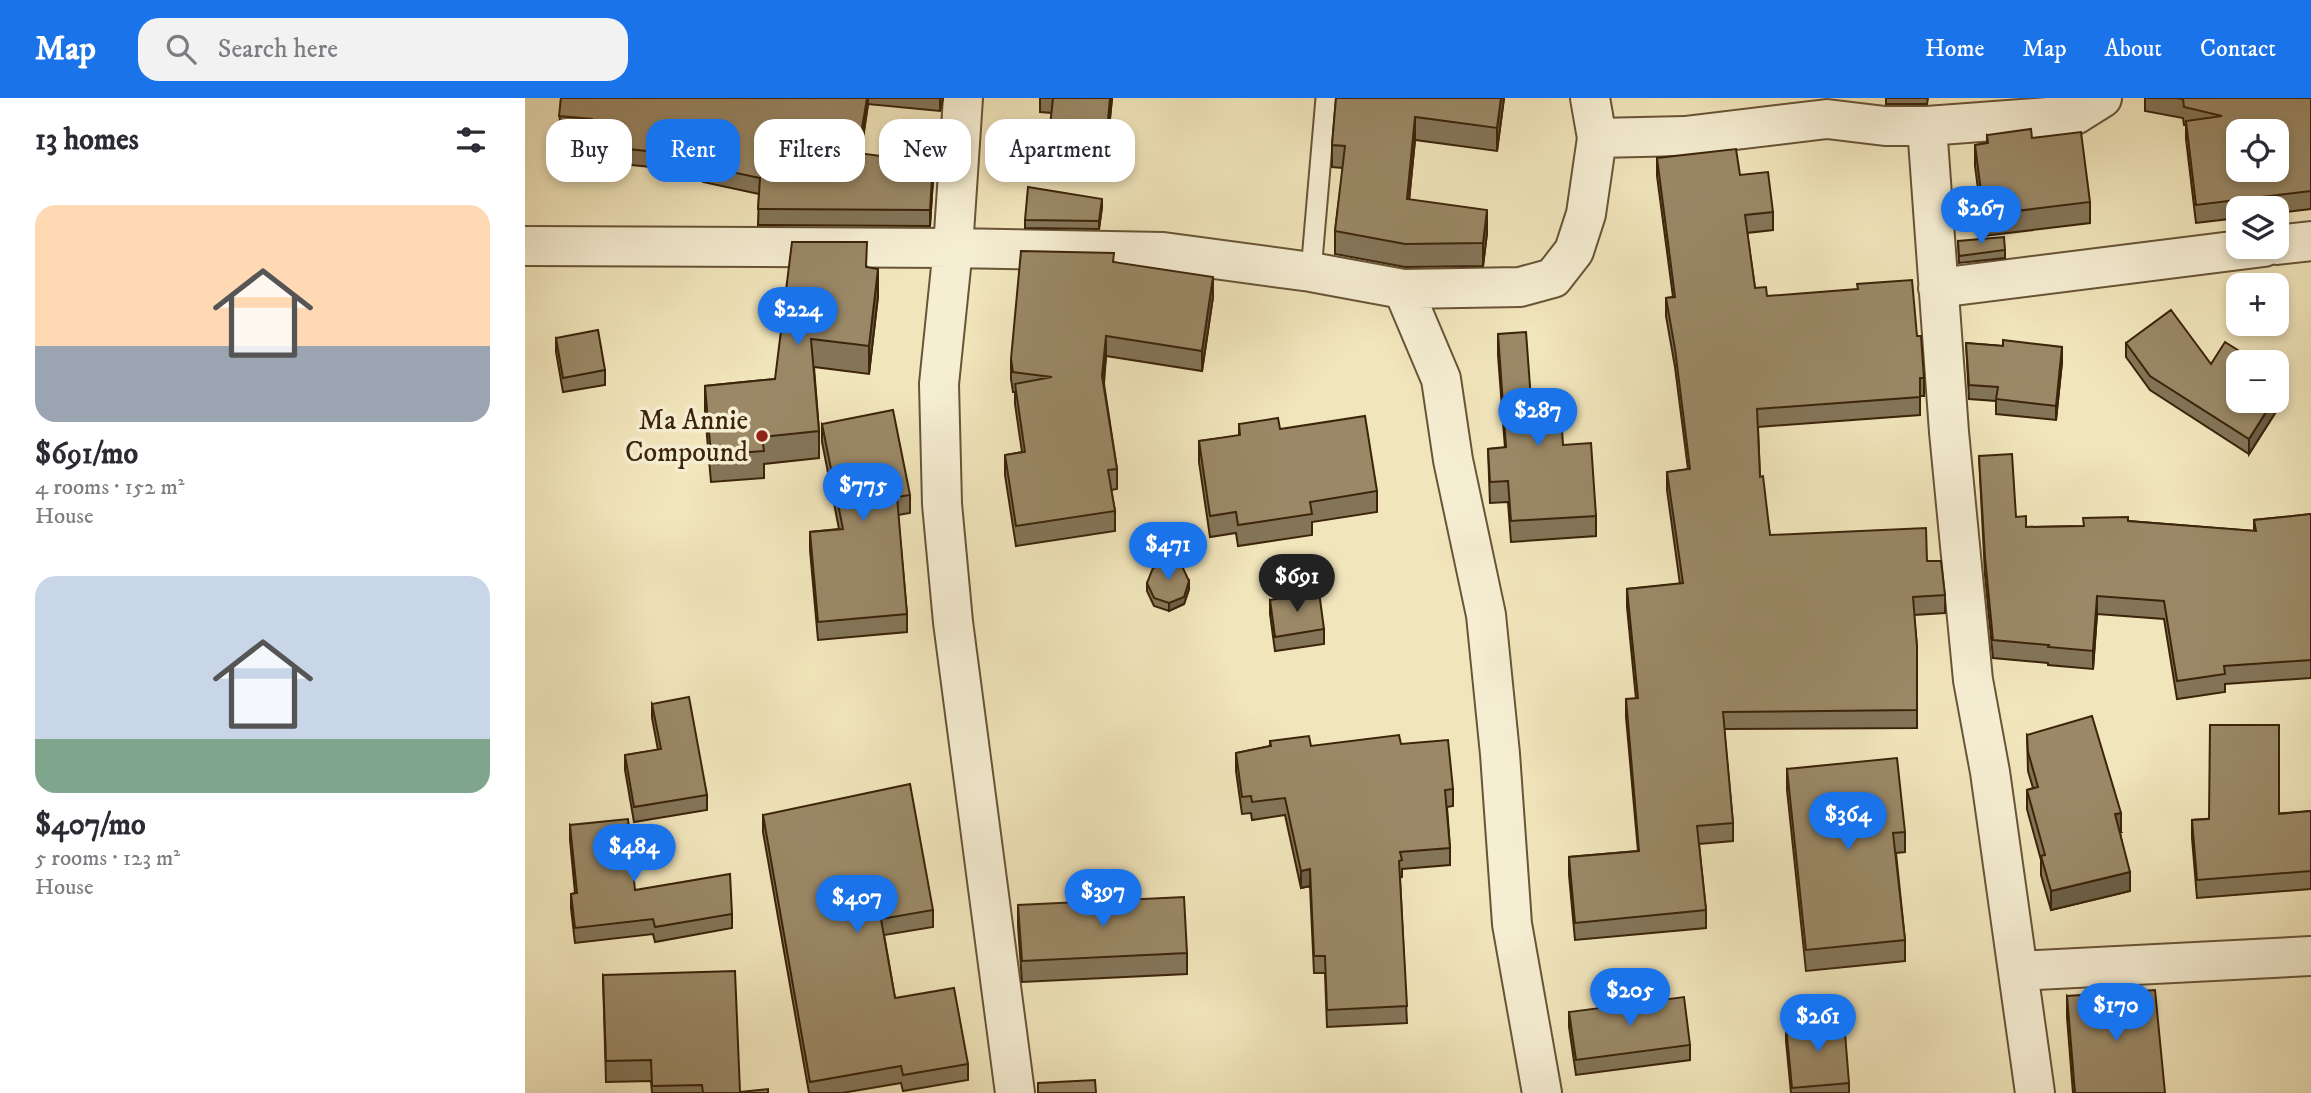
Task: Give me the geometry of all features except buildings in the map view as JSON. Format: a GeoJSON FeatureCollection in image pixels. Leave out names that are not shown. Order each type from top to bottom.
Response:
{"type":"FeatureCollection","features":[{"type":"Feature","properties":{"kind":"street"},"geometry":{"type":"LineString","coordinates":[[963,98],[953,248],[939,384],[942,505],[953,622],[1015,1093]]}},
{"type":"Feature","properties":{"kind":"street"},"geometry":{"type":"LineString","coordinates":[[525,246],[1163,252],[1311,272],[1403,289],[1520,287],[1553,278],[1574,251],[1586,214],[1597,138],[1590,98]]}},
{"type":"Feature","properties":{"kind":"street"},"geometry":{"type":"LineString","coordinates":[[1597,138],[1685,135],[1827,119],[1885,126],[1927,126],[2075,115],[2102,98]]}},
{"type":"Feature","properties":{"kind":"street"},"geometry":{"type":"LineString","coordinates":[[1927,126],[1938,288],[1973,680],[1990,772],[2035,1093]]}},
{"type":"Feature","properties":{"kind":"street"},"geometry":{"type":"LineString","coordinates":[[2289,244],[2311,241]]}},
{"type":"Feature","properties":{"kind":"street"},"geometry":{"type":"LineString","coordinates":[[1938,288],[2226,252]]}},
{"type":"Feature","properties":{"kind":"street"},"geometry":{"type":"LineString","coordinates":[[1403,289],[1441,379],[1453,460],[1486,615],[1500,754],[1512,924],[1542,1093]]}},
{"type":"Feature","properties":{"kind":"street"},"geometry":{"type":"LineString","coordinates":[[2019,971],[2311,956]]}},
{"type":"Feature","properties":{"kind":"lane"},"geometry":{"type":"LineString","coordinates":[[1311,272],[1326,98]]}},
{"type":"Feature","properties":{"kind":"place","name":"Ma Annie Compound"},"geometry":{"type":"Point","coordinates":[762,436]}}]}
